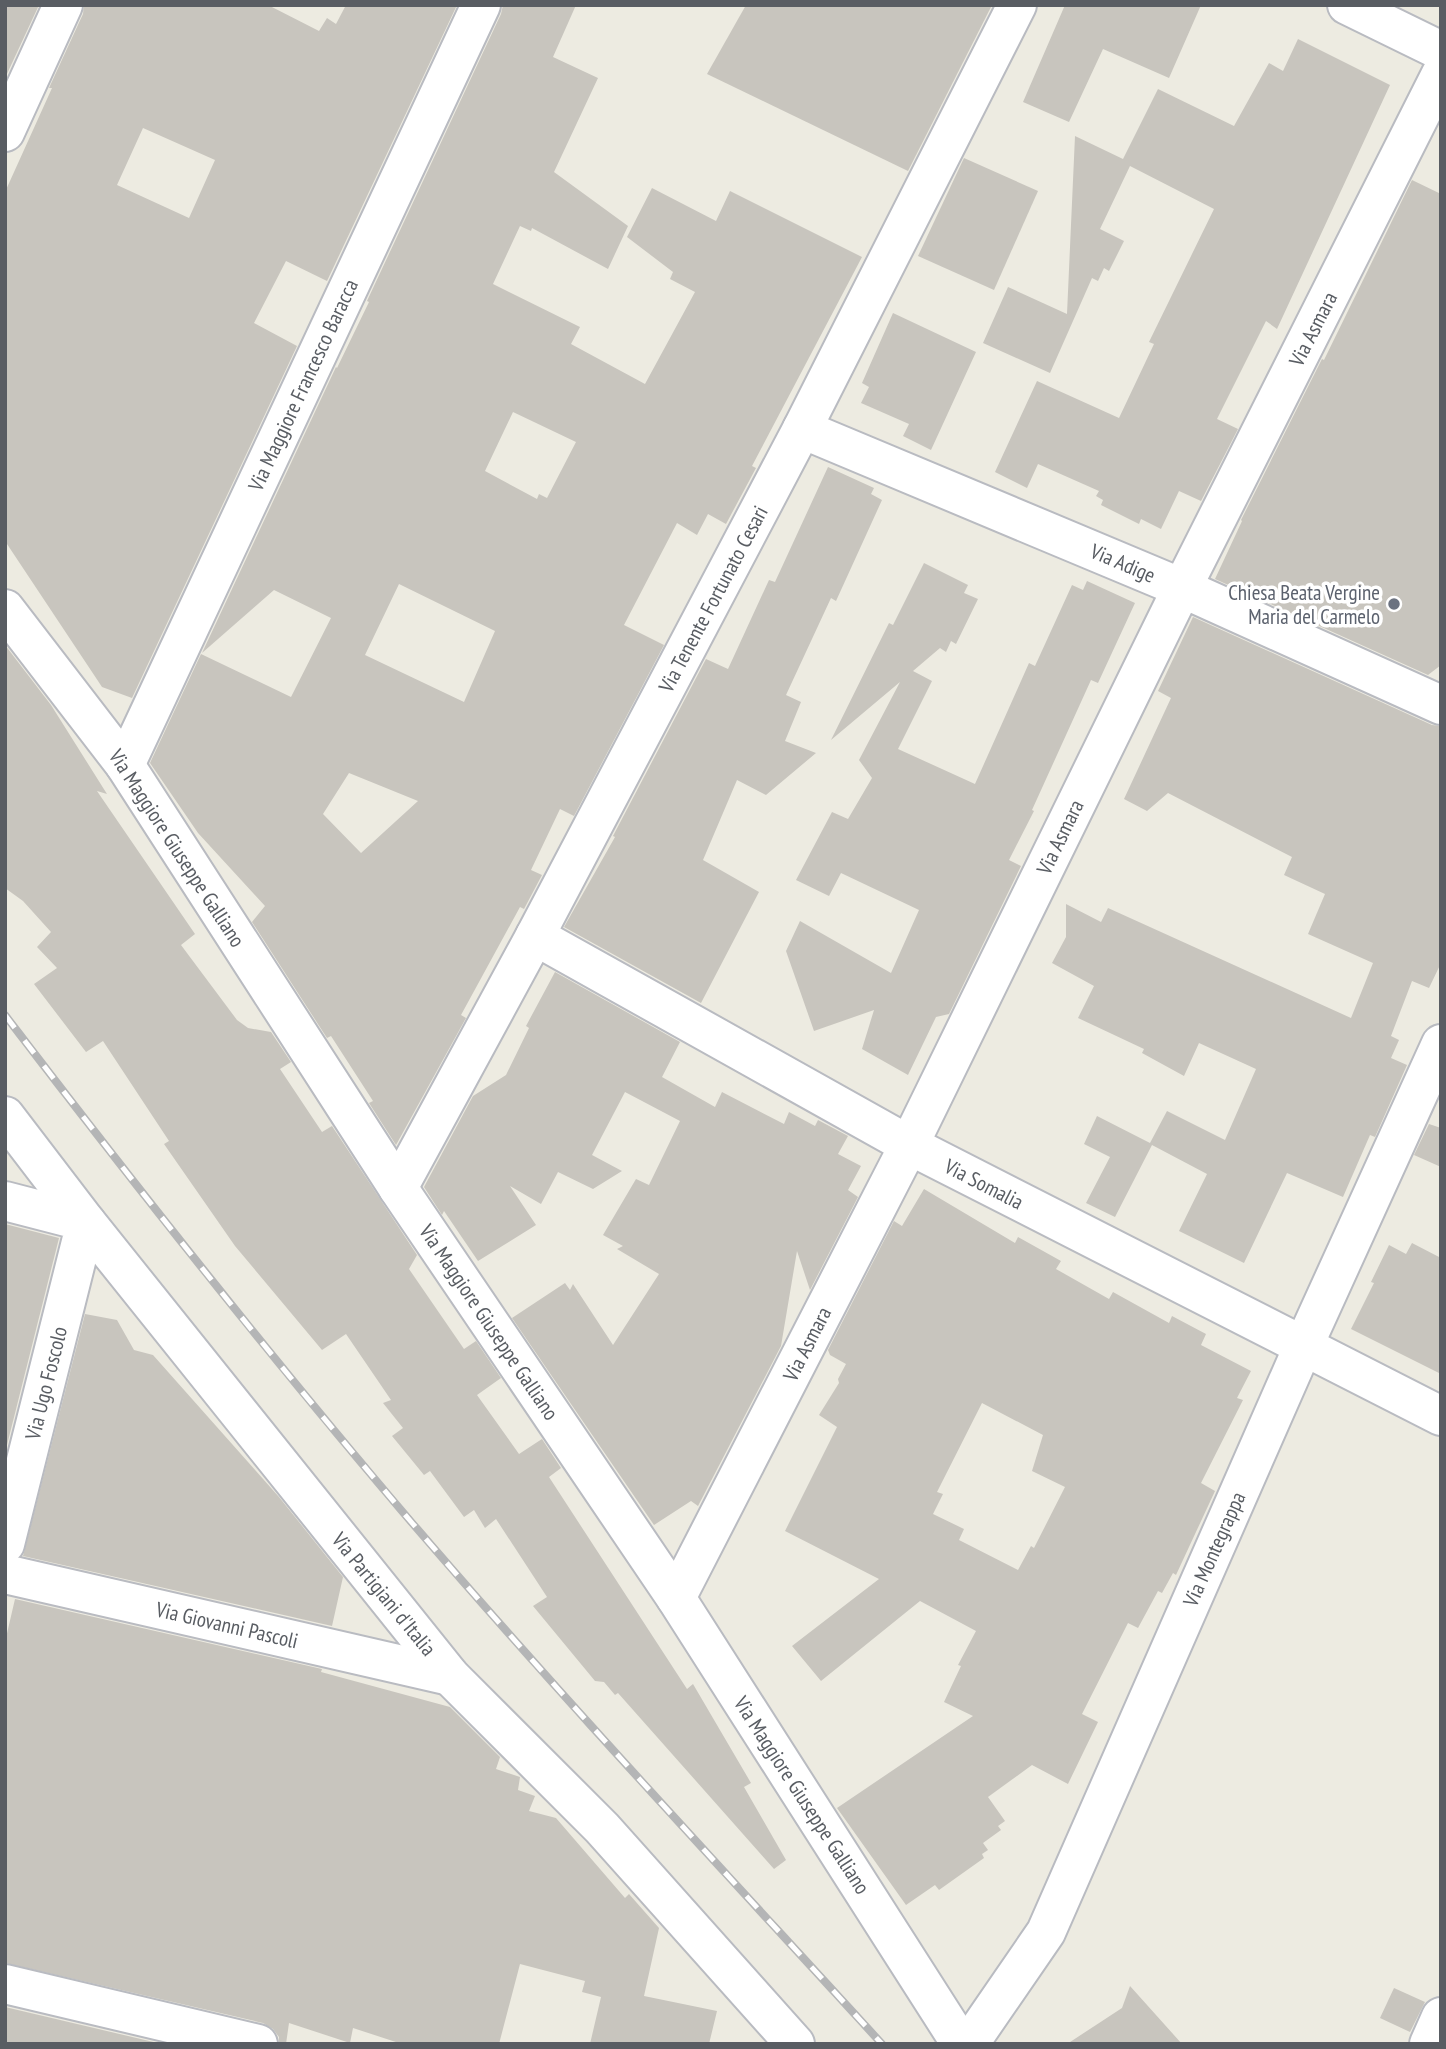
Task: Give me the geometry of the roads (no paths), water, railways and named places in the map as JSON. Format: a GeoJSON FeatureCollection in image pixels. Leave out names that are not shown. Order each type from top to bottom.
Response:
{"type":"FeatureCollection","features":[{"type":"Feature","properties":{"kind":"street"},"geometry":{"type":"LineString","coordinates":[[5,132],[63,5]]}},
{"type":"Feature","properties":{"kind":"street","name":"Via Maggiore Francesco Baracca"},"geometry":{"type":"LineString","coordinates":[[125,765],[481,5]]}},
{"type":"Feature","properties":{"kind":"street","name":"Via Tenente Fortunato Cesari"},"geometry":{"type":"LineString","coordinates":[[398,1188],[535,936],[802,429],[1017,5]]}},
{"type":"Feature","properties":{"kind":"street"},"geometry":{"type":"LineString","coordinates":[[1347,5],[1441,51]]}},
{"type":"Feature","properties":{"kind":"street","name":"Via Asmara"},"geometry":{"type":"LineString","coordinates":[[676,1598],[909,1145],[1182,588],[1441,74]]}},
{"type":"Feature","properties":{"kind":"street","name":"Via Adige"},"geometry":{"type":"LineString","coordinates":[[802,429],[1182,588],[1441,705]]}},
{"type":"Feature","properties":{"kind":"street","name":"Via Maggiore Giuseppe Galliano"},"geometry":{"type":"LineString","coordinates":[[5,608],[125,765],[398,1188],[676,1598],[961,2044]]}},
{"type":"Feature","properties":{"kind":"street","name":"Via Somalia"},"geometry":{"type":"LineString","coordinates":[[535,936],[909,1145],[1441,1416]]}},
{"type":"Feature","properties":{"kind":"street","name":"Via Montegrappa"},"geometry":{"type":"LineString","coordinates":[[969,2044],[1046,1932],[1303,1347],[1441,1044]]}},
{"type":"Feature","properties":{"kind":"street","name":"Via Partigiani d'Italia"},"geometry":{"type":"LineString","coordinates":[[5,1116],[86,1222],[450,1675],[602,1828],[795,2044]]}},
{"type":"Feature","properties":{"kind":"street"},"geometry":{"type":"LineString","coordinates":[[5,1201],[86,1222]]}},
{"type":"Feature","properties":{"kind":"street","name":"Via Ugo Foscolo"},"geometry":{"type":"LineString","coordinates":[[5,1544],[86,1222]]}},
{"type":"Feature","properties":{"kind":"street","name":"Via Giovanni Pascoli"},"geometry":{"type":"LineString","coordinates":[[5,1573],[450,1675]]}},
{"type":"Feature","properties":{"kind":"street"},"geometry":{"type":"LineString","coordinates":[[5,1984],[257,2044]]}},
{"type":"Feature","properties":{"kind":"street"},"geometry":{"type":"LineString","coordinates":[[1429,2044],[1441,2018]]}},
{"type":"Feature","properties":{"kind":"railway"},"geometry":{"type":"LineString","coordinates":[[5,1015],[206,1272],[413,1524],[587,1721],[882,2044]]}},
{"type":"Feature","properties":{"kind":"place","name":"Chiesa Beata Vergine Maria del Carmelo"},"geometry":{"type":"Point","coordinates":[1394,604]}}]}
